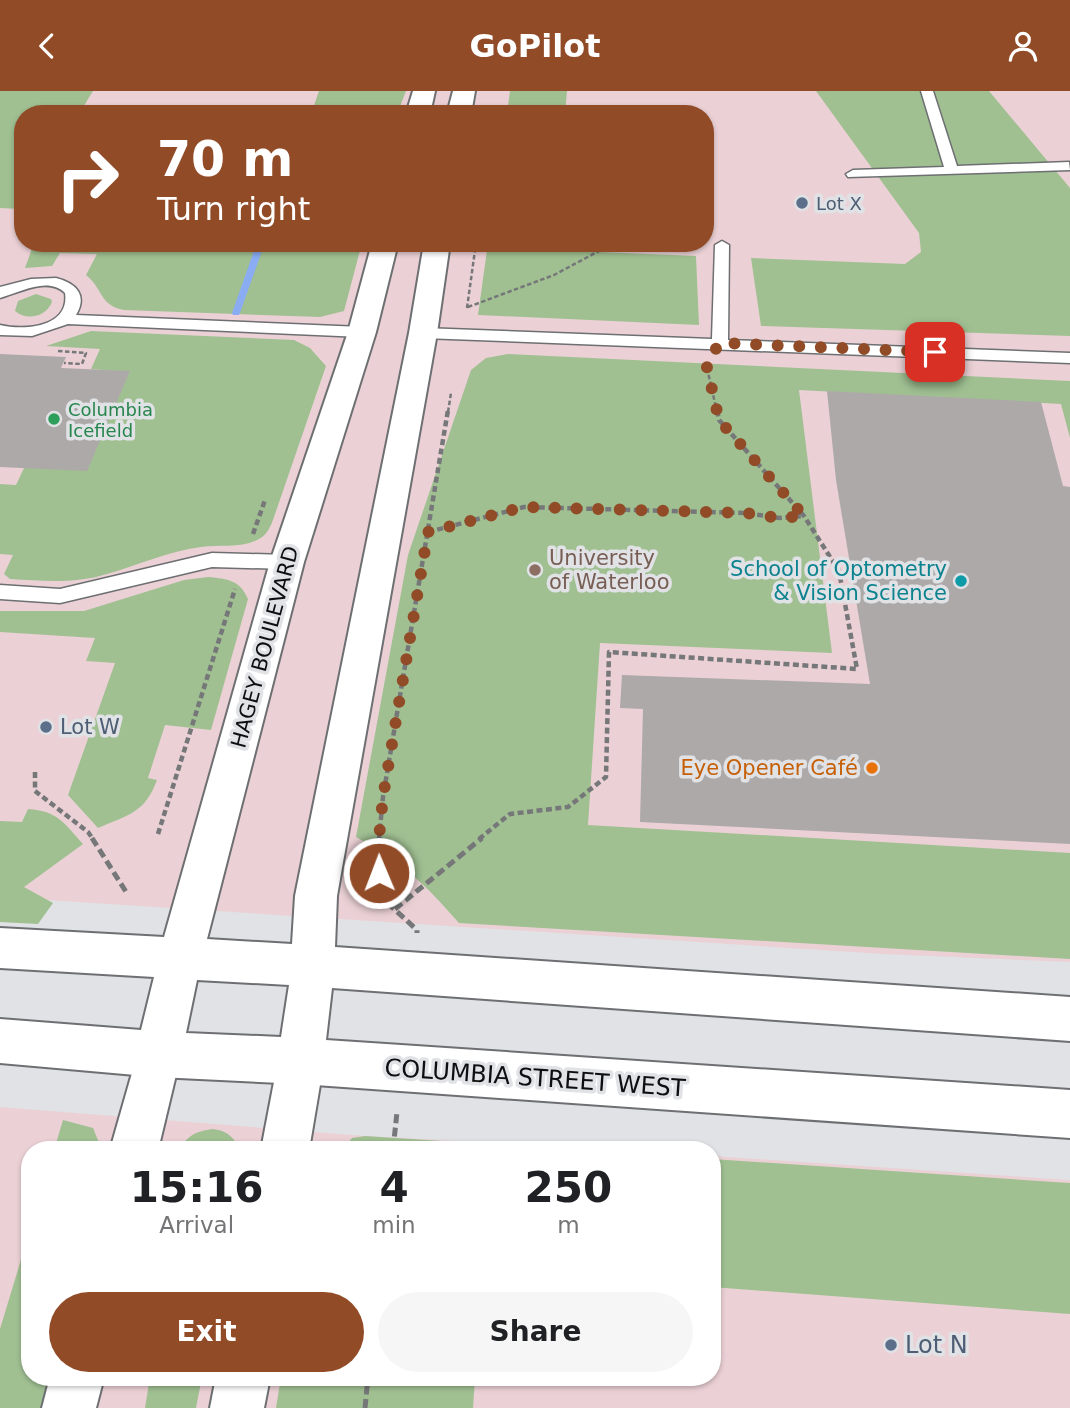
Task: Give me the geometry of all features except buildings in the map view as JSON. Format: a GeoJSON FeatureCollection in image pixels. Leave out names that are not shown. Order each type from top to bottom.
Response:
{"type":"FeatureCollection","features":[{"type":"Feature","properties":{"kind":"street","name":"HAGEY BOULEVARD"},"geometry":{"type":"LineString","coordinates":[[287,1141],[301,1061],[313,966],[319,883],[392,333],[385,252]]}},
{"type":"Feature","properties":{"kind":"street","name":"HAGEY BOULEVARD"},"geometry":{"type":"LineString","coordinates":[[136,1141],[180,959],[287,562],[392,333],[432,252]]}},
{"type":"Feature","properties":{"kind":"street"},"geometry":{"type":"LineString","coordinates":[[0,948],[313,966],[1070,1019]]}},
{"type":"Feature","properties":{"kind":"street","name":"COLUMBIA STREET WEST"},"geometry":{"type":"LineString","coordinates":[[0,1041],[158,1054],[301,1061],[1070,1114]]}},
{"type":"Feature","properties":{"kind":"street"},"geometry":{"type":"LineString","coordinates":[[69,1408],[75,1386]]}},
{"type":"Feature","properties":{"kind":"street"},"geometry":{"type":"LineString","coordinates":[[237,1408],[241,1386]]}},
{"type":"Feature","properties":{"kind":"lane"},"geometry":{"type":"LineString","coordinates":[[927,91],[952,170]]}},
{"type":"Feature","properties":{"kind":"lane"},"geometry":{"type":"LineString","coordinates":[[853,174],[1069,166]]}},
{"type":"Feature","properties":{"kind":"lane"},"geometry":{"type":"LineString","coordinates":[[720,343],[722,245]]}},
{"type":"Feature","properties":{"kind":"lane"},"geometry":{"type":"LineString","coordinates":[[0,293],[31,282],[58,283],[73,294],[74,302],[63,319]]}},
{"type":"Feature","properties":{"kind":"lane"},"geometry":{"type":"LineString","coordinates":[[0,330],[22,333],[37,331],[63,319],[1070,358]]}},
{"type":"Feature","properties":{"kind":"lane"},"geometry":{"type":"LineString","coordinates":[[0,592],[60,596],[212,560],[287,562]]}},
{"type":"Feature","properties":{"kind":"path"},"geometry":{"type":"LineString","coordinates":[[466,313],[475,252]]}},
{"type":"Feature","properties":{"kind":"path"},"geometry":{"type":"LineString","coordinates":[[468,307],[554,275],[597,252]]}},
{"type":"Feature","properties":{"kind":"path"},"geometry":{"type":"LineString","coordinates":[[395,909],[510,814],[568,807],[606,776],[609,652],[857,669],[839,571],[804,516],[719,420],[706,363],[720,343]]}},
{"type":"Feature","properties":{"kind":"path"},"geometry":{"type":"LineString","coordinates":[[417,941],[417,930],[381,897],[378,848],[391,745],[453,385]]}},
{"type":"Feature","properties":{"kind":"path"},"geometry":{"type":"LineString","coordinates":[[428,532],[524,507],[745,513],[780,518],[804,516]]}},
{"type":"Feature","properties":{"kind":"path"},"geometry":{"type":"LineString","coordinates":[[35,772],[35,791],[89,832],[128,895]]}},
{"type":"Feature","properties":{"kind":"path"},"geometry":{"type":"LineString","coordinates":[[394,1141],[398,1109]]}},
{"type":"Feature","properties":{"kind":"path"},"geometry":{"type":"LineString","coordinates":[[365,1408],[367,1386]]}},
{"type":"Feature","properties":{"kind":"shaded area","name":"University of Waterloo"},"geometry":{"type":"Polygon","coordinates":[[[0,91],[1070,91],[1070,962],[883,954],[0,897],[0,91]]]}},
{"type":"Feature","properties":{"kind":"shaded area"},"geometry":{"type":"Polygon","coordinates":[[[0,1107],[454,1141],[21,1141],[21,1386],[721,1386],[721,1157],[1070,1180],[1070,1408],[0,1408],[0,1107]]]}},
{"type":"Feature","properties":{"kind":"green space"},"geometry":{"type":"Polygon","coordinates":[[[0,91],[93,91],[84,105],[14,105],[14,209],[0,208],[0,91]]]}},
{"type":"Feature","properties":{"kind":"green space"},"geometry":{"type":"Polygon","coordinates":[[[319,91],[406,91],[401,105],[314,105],[319,91]]]}},
{"type":"Feature","properties":{"kind":"green space"},"geometry":{"type":"Polygon","coordinates":[[[510,91],[567,91],[566,105],[508,105],[510,91]]]}},
{"type":"Feature","properties":{"kind":"green space"},"geometry":{"type":"Polygon","coordinates":[[[816,91],[989,91],[1070,188],[1070,336],[761,326],[751,258],[905,264],[921,252],[919,233],[816,91]]]}},
{"type":"Feature","properties":{"kind":"green space"},"geometry":{"type":"Polygon","coordinates":[[[31,252],[360,252],[344,311],[320,317],[116,308],[106,301],[86,275],[97,254],[60,253],[52,266],[25,268],[31,252]]]}},
{"type":"Feature","properties":{"kind":"green space"},"geometry":{"type":"Polygon","coordinates":[[[487,252],[600,252],[696,256],[699,325],[478,315],[487,252]]]}},
{"type":"Feature","properties":{"kind":"green space"},"geometry":{"type":"Polygon","coordinates":[[[36,294],[51,299],[52,302],[45,311],[30,317],[15,311],[18,301],[36,294]]]}},
{"type":"Feature","properties":{"kind":"green space"},"geometry":{"type":"Polygon","coordinates":[[[91,331],[294,340],[310,348],[326,366],[273,520],[262,537],[245,544],[201,547],[177,552],[83,579],[10,579],[4,574],[13,555],[0,554],[0,484],[16,485],[24,468],[129,372],[91,369],[100,349],[46,346],[91,331]]]}},
{"type":"Feature","properties":{"kind":"green space"},"geometry":{"type":"Polygon","coordinates":[[[508,354],[1070,381],[1070,438],[1061,404],[799,390],[832,653],[600,643],[588,825],[1070,853],[1070,959],[459,923],[412,875],[387,855],[356,837],[408,555],[471,370],[486,358],[508,354]]]}},
{"type":"Feature","properties":{"kind":"green space"},"geometry":{"type":"Polygon","coordinates":[[[208,577],[237,584],[248,599],[211,730],[165,725],[148,778],[157,780],[147,800],[127,816],[98,828],[68,795],[115,663],[86,661],[95,638],[0,632],[0,611],[84,611],[184,580],[208,577]]]}},
{"type":"Feature","properties":{"kind":"green space"},"geometry":{"type":"Polygon","coordinates":[[[28,809],[54,815],[83,844],[24,887],[53,903],[38,924],[0,922],[0,821],[22,822],[28,809]]]}},
{"type":"Feature","properties":{"kind":"green space"},"geometry":{"type":"Polygon","coordinates":[[[63,1120],[93,1128],[98,1141],[57,1141],[63,1120]]]}},
{"type":"Feature","properties":{"kind":"green space"},"geometry":{"type":"Polygon","coordinates":[[[201,1131],[223,1131],[234,1141],[185,1141],[201,1131]]]}},
{"type":"Feature","properties":{"kind":"green space"},"geometry":{"type":"Polygon","coordinates":[[[365,1136],[441,1141],[350,1141],[365,1136]]]}},
{"type":"Feature","properties":{"kind":"green space"},"geometry":{"type":"Polygon","coordinates":[[[721,1160],[1070,1183],[1070,1314],[721,1288],[721,1160]]]}},
{"type":"Feature","properties":{"kind":"green space"},"geometry":{"type":"Polygon","coordinates":[[[21,1260],[21,1386],[51,1386],[45,1408],[0,1408],[0,1329],[21,1260]]]}},
{"type":"Feature","properties":{"kind":"green space"},"geometry":{"type":"Polygon","coordinates":[[[149,1386],[200,1386],[196,1408],[145,1408],[149,1386]]]}},
{"type":"Feature","properties":{"kind":"green space"},"geometry":{"type":"Polygon","coordinates":[[[280,1386],[474,1386],[473,1408],[276,1408],[280,1386]]]}},
{"type":"Feature","properties":{"kind":"waterway"},"geometry":{"type":"LineString","coordinates":[[236,313],[258,252]]}},
{"type":"Feature","properties":{"kind":"place","name":"Lot X"},"geometry":{"type":"Point","coordinates":[802,203]}},
{"type":"Feature","properties":{"kind":"place","name":"Columbia Icefield"},"geometry":{"type":"Point","coordinates":[54,419]}},
{"type":"Feature","properties":{"kind":"place","name":"University of Waterloo"},"geometry":{"type":"Point","coordinates":[535,570]}},
{"type":"Feature","properties":{"kind":"place","name":"School of Optometry & Vision Science"},"geometry":{"type":"Point","coordinates":[961,581]}},
{"type":"Feature","properties":{"kind":"place","name":"Lot W"},"geometry":{"type":"Point","coordinates":[46,727]}},
{"type":"Feature","properties":{"kind":"place","name":"Eye Opener Café"},"geometry":{"type":"Point","coordinates":[872,768]}},
{"type":"Feature","properties":{"kind":"place","name":"Lot N"},"geometry":{"type":"Point","coordinates":[891,1345]}},
{"type":"Feature","properties":{"kind":"route"},"geometry":{"type":"LineString","coordinates":[[379,873],[378,848],[383,797],[428,532],[524,507],[745,513],[780,518],[804,516],[719,420],[706,363],[720,343],[935,352]]}}]}
